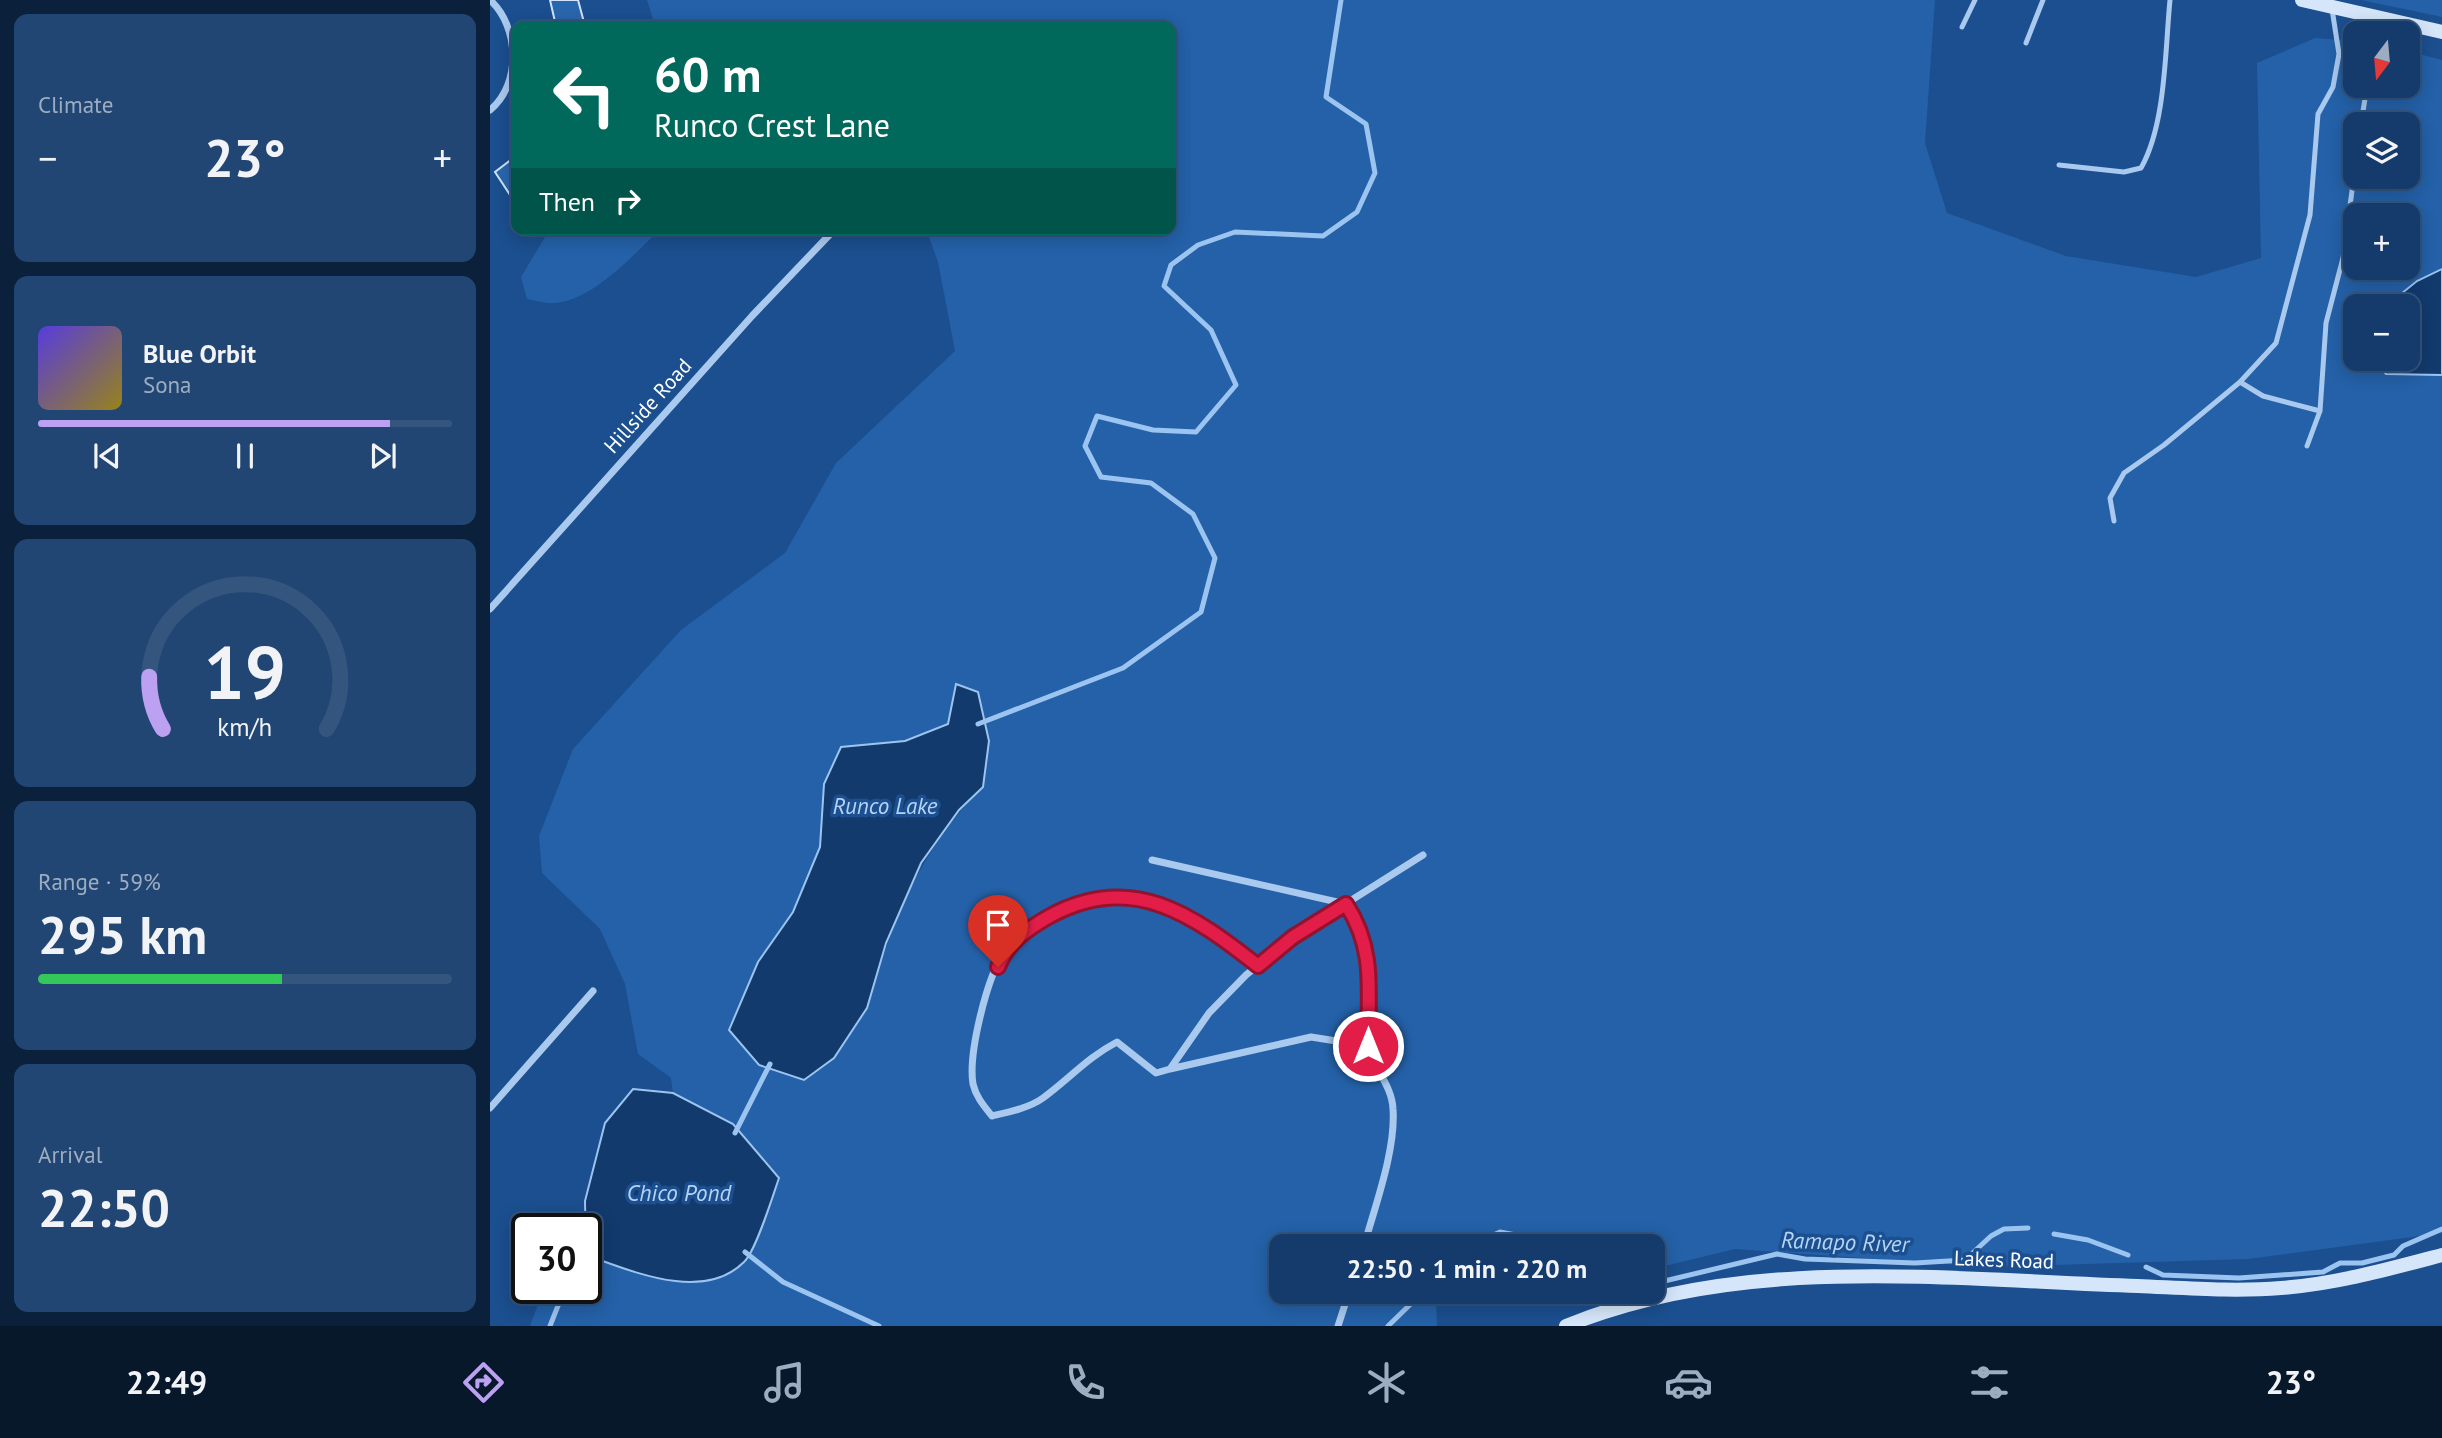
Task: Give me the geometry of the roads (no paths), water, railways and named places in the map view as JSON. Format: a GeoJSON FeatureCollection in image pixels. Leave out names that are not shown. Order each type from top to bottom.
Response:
{"type":"FeatureCollection","features":[{"type":"Feature","properties":{"kind":"main road"},"geometry":{"type":"LineString","coordinates":[[2302,0],[2442,32]]}},
{"type":"Feature","properties":{"kind":"main road","name":"Lakes Road"},"geometry":{"type":"LineString","coordinates":[[1566,1326],[1624,1306],[1743,1283],[1798,1276],[1885,1276],[2244,1290],[2355,1278],[2442,1255]]}},
{"type":"Feature","properties":{"kind":"street"},"geometry":{"type":"LineString","coordinates":[[490,0],[510,27],[511,40]]}},
{"type":"Feature","properties":{"kind":"street"},"geometry":{"type":"LineString","coordinates":[[490,110],[511,74]]}},
{"type":"Feature","properties":{"kind":"street","name":"Hillside Road"},"geometry":{"type":"LineString","coordinates":[[490,609],[752,316],[829,235]]}},
{"type":"Feature","properties":{"kind":"street"},"geometry":{"type":"LineString","coordinates":[[1170,1069],[1209,1013],[1258,966],[1293,937],[1423,855]]}},
{"type":"Feature","properties":{"kind":"street"},"geometry":{"type":"LineString","coordinates":[[1152,860],[1346,904],[1359,924],[1366,943],[1368,1046],[1382,1073],[1393,1109],[1389,1145],[1368,1234]]}},
{"type":"Feature","properties":{"kind":"street"},"geometry":{"type":"LineString","coordinates":[[1258,966],[1210,929],[1170,908],[1129,897],[1109,896],[1085,900],[1061,910],[1026,930],[1004,951],[981,1015],[973,1054],[973,1084],[978,1099],[992,1116],[1041,1099],[1094,1054],[1117,1042],[1156,1073],[1311,1037],[1368,1046]]}},
{"type":"Feature","properties":{"kind":"street"},"geometry":{"type":"LineString","coordinates":[[490,1108],[593,991]]}},
{"type":"Feature","properties":{"kind":"street"},"geometry":{"type":"LineString","coordinates":[[1338,1326],[1345,1304]]}},
{"type":"Feature","properties":{"kind":"lane"},"geometry":{"type":"LineString","coordinates":[[1962,27],[1975,0]]}},
{"type":"Feature","properties":{"kind":"lane"},"geometry":{"type":"LineString","coordinates":[[2026,43],[2043,0]]}},
{"type":"Feature","properties":{"kind":"lane"},"geometry":{"type":"LineString","coordinates":[[2059,165],[2124,172],[2141,167],[2149,153],[2157,117],[2170,0]]}},
{"type":"Feature","properties":{"kind":"lane"},"geometry":{"type":"LineString","coordinates":[[2114,522],[2110,498],[2124,473],[2165,445],[2240,382],[2276,343],[2310,215],[2318,114],[2333,87],[2339,54],[2332,6]]}},
{"type":"Feature","properties":{"kind":"lane"},"geometry":{"type":"LineString","coordinates":[[2374,21],[2375,17]]}},
{"type":"Feature","properties":{"kind":"lane"},"geometry":{"type":"LineString","coordinates":[[2307,446],[2320,411],[2326,323],[2343,258],[2352,189]]}},
{"type":"Feature","properties":{"kind":"lane"},"geometry":{"type":"LineString","coordinates":[[2240,382],[2263,396],[2320,411]]}},
{"type":"Feature","properties":{"kind":"water"},"geometry":{"type":"Polygon","coordinates":[[[2442,269],[2442,375],[2386,374],[2383,371],[2420,371],[2420,294],[2401,294],[2420,280],[2442,269]]]}},
{"type":"Feature","properties":{"kind":"water","name":"Runco Lake"},"geometry":{"type":"Polygon","coordinates":[[[956,684],[978,692],[989,741],[983,787],[959,810],[921,863],[886,943],[867,1008],[834,1058],[804,1080],[759,1065],[729,1030],[758,962],[793,912],[820,847],[824,784],[841,747],[905,741],[948,724],[956,684]]]}},
{"type":"Feature","properties":{"kind":"water","name":"Chico Pond"},"geometry":{"type":"Polygon","coordinates":[[[633,1089],[673,1093],[733,1124],[779,1178],[754,1247],[744,1262],[727,1274],[688,1282],[645,1275],[602,1261],[602,1213],[585,1213],[585,1201],[605,1123],[633,1089]]]}},
{"type":"Feature","properties":{"kind":"waterway"},"geometry":{"type":"LineString","coordinates":[[978,724],[1123,668],[1201,612],[1215,558],[1193,514],[1151,483],[1101,477],[1085,446],[1097,416],[1153,430],[1196,432],[1236,385],[1211,330],[1164,286],[1171,265],[1198,245],[1235,232],[1323,236],[1357,212],[1375,173],[1366,124],[1326,97],[1341,0]]}},
{"type":"Feature","properties":{"kind":"waterway"},"geometry":{"type":"LineString","coordinates":[[735,1133],[770,1064]]}},
{"type":"Feature","properties":{"kind":"waterway","name":"Ramapo River"},"geometry":{"type":"LineString","coordinates":[[1665,1281],[1777,1254],[1805,1259],[1915,1263],[1965,1260],[1991,1236],[2004,1229],[2028,1228]]}},
{"type":"Feature","properties":{"kind":"waterway","name":"Ramapo River"},"geometry":{"type":"LineString","coordinates":[[2146,1267],[2163,1275],[2239,1278],[2323,1272],[2340,1263],[2362,1263],[2394,1255],[2403,1246],[2442,1229]]}},
{"type":"Feature","properties":{"kind":"waterway","name":"Ramapo River"},"geometry":{"type":"LineString","coordinates":[[1496,1234],[1510,1234]]}},
{"type":"Feature","properties":{"kind":"waterway","name":"Ramapo River"},"geometry":{"type":"LineString","coordinates":[[2054,1234],[2088,1240],[2128,1255]]}},
{"type":"Feature","properties":{"kind":"waterway","name":"Ramapo River"},"geometry":{"type":"LineString","coordinates":[[745,1252],[783,1282],[879,1326]]}},
{"type":"Feature","properties":{"kind":"waterway","name":"Ramapo River"},"geometry":{"type":"LineString","coordinates":[[550,1326],[559,1304]]}},
{"type":"Feature","properties":{"kind":"waterway","name":"Ramapo River"},"geometry":{"type":"LineString","coordinates":[[1388,1326],[1411,1304]]}}]}
